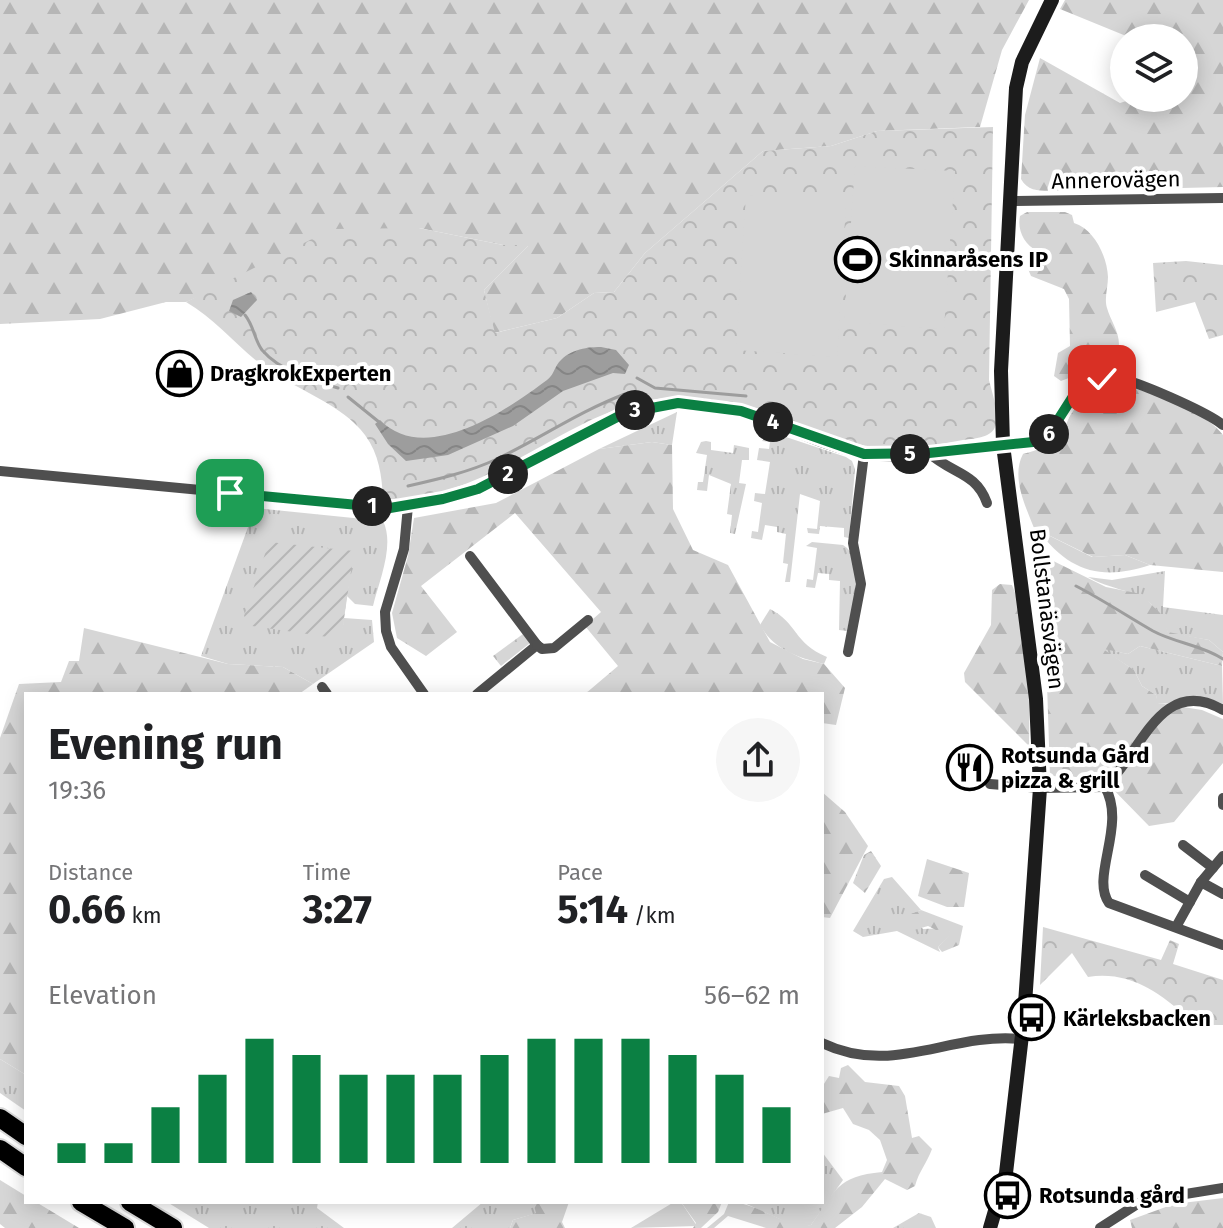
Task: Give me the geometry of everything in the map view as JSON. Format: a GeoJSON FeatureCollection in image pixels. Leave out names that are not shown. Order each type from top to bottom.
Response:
{"type":"FeatureCollection","features":[{"type":"Feature","properties":{"kind":"highway"},"geometry":{"type":"LineString","coordinates":[[0,1118],[24,1135]]}},
{"type":"Feature","properties":{"kind":"highway"},"geometry":{"type":"LineString","coordinates":[[0,1149],[24,1166]]}},
{"type":"Feature","properties":{"kind":"highway"},"geometry":{"type":"LineString","coordinates":[[84,1204],[125,1228]]}},
{"type":"Feature","properties":{"kind":"highway"},"geometry":{"type":"LineString","coordinates":[[133,1204],[173,1228]]}},
{"type":"Feature","properties":{"kind":"street","name":"Bollstanäsvägen"},"geometry":{"type":"LineString","coordinates":[[990,1228],[1006,1173],[1021,1039],[1040,788],[1036,699],[1003,445],[1001,371],[1016,88],[1022,62],[1052,0]]}},
{"type":"Feature","properties":{"kind":"street","name":"Annerovägen"},"geometry":{"type":"LineString","coordinates":[[1010,201],[1223,198]]}},
{"type":"Feature","properties":{"kind":"street"},"geometry":{"type":"LineString","coordinates":[[0,471],[359,505],[408,506],[478,489],[625,413],[678,403],[741,411],[864,454],[929,453],[1033,442],[1049,434],[1072,398],[1086,386],[1102,379],[1127,381],[1223,425]]}},
{"type":"Feature","properties":{"kind":"street"},"geometry":{"type":"LineString","coordinates":[[929,453],[944,467],[969,477],[981,487],[987,503]]}},
{"type":"Feature","properties":{"kind":"street"},"geometry":{"type":"LineString","coordinates":[[848,652],[861,584],[853,533],[864,454]]}},
{"type":"Feature","properties":{"kind":"street"},"geometry":{"type":"LineString","coordinates":[[408,506],[404,549],[385,612],[386,631],[391,647],[423,692]]}},
{"type":"Feature","properties":{"kind":"street"},"geometry":{"type":"LineString","coordinates":[[470,556],[542,649],[554,648],[588,620]]}},
{"type":"Feature","properties":{"kind":"street"},"geometry":{"type":"LineString","coordinates":[[491,690],[537,645]]}},
{"type":"Feature","properties":{"kind":"street"},"geometry":{"type":"LineString","coordinates":[[1105,787],[1169,708],[1195,699],[1223,710]]}},
{"type":"Feature","properties":{"kind":"street"},"geometry":{"type":"LineString","coordinates":[[990,784],[1040,788],[1105,787]]}},
{"type":"Feature","properties":{"kind":"street"},"geometry":{"type":"LineString","coordinates":[[1105,787],[1113,808],[1103,883],[1105,898],[1119,909],[1223,945]]}},
{"type":"Feature","properties":{"kind":"street"},"geometry":{"type":"LineString","coordinates":[[1223,798],[1223,805]]}},
{"type":"Feature","properties":{"kind":"street"},"geometry":{"type":"LineString","coordinates":[[1183,845],[1213,868]]}},
{"type":"Feature","properties":{"kind":"street"},"geometry":{"type":"LineString","coordinates":[[1176,927],[1201,882],[1223,856]]}},
{"type":"Feature","properties":{"kind":"street"},"geometry":{"type":"LineString","coordinates":[[1145,875],[1190,902]]}},
{"type":"Feature","properties":{"kind":"street"},"geometry":{"type":"LineString","coordinates":[[1201,882],[1223,894]]}},
{"type":"Feature","properties":{"kind":"street"},"geometry":{"type":"LineString","coordinates":[[824,1044],[862,1056],[891,1058],[967,1039],[1021,1039]]}},
{"type":"Feature","properties":{"kind":"street"},"geometry":{"type":"LineString","coordinates":[[1100,1228],[1142,1201],[1223,1188]]}},
{"type":"Feature","properties":{"kind":"green space"},"geometry":{"type":"Polygon","coordinates":[[[0,0],[1029,0],[1002,50],[980,127],[877,131],[831,146],[763,151],[645,253],[614,292],[594,293],[557,318],[494,333],[484,290],[528,246],[503,245],[419,228],[230,283],[186,302],[166,302],[100,319],[0,324],[0,0]]]}},
{"type":"Feature","properties":{"kind":"green space"},"geometry":{"type":"Polygon","coordinates":[[[1065,0],[1223,0],[1223,187],[1060,191],[1038,190],[1024,184],[1021,179],[1025,115],[1040,58],[1110,97],[1110,112],[1198,112],[1198,24],[1110,24],[1110,29],[1060,9],[1065,0]]]}},
{"type":"Feature","properties":{"kind":"green space"},"geometry":{"type":"Polygon","coordinates":[[[993,127],[989,380],[997,416],[993,431],[976,438],[922,447],[881,448],[840,439],[738,404],[691,398],[652,400],[614,410],[465,484],[425,496],[383,499],[377,458],[370,442],[356,424],[332,406],[267,369],[208,317],[186,302],[332,229],[419,228],[503,245],[529,245],[484,290],[495,333],[557,318],[594,293],[614,292],[645,253],[763,151],[831,146],[877,131],[993,127]]]}},
{"type":"Feature","properties":{"kind":"green space"},"geometry":{"type":"Polygon","coordinates":[[[855,166],[955,171],[944,329],[844,322],[855,166]]]}},
{"type":"Feature","properties":{"kind":"green space"},"geometry":{"type":"Polygon","coordinates":[[[746,195],[846,202],[837,357],[736,350],[746,195]]]}},
{"type":"Feature","properties":{"kind":"green space"},"geometry":{"type":"Polygon","coordinates":[[[1027,212],[1065,212],[1072,215],[1074,223],[1088,231],[1098,244],[1107,269],[1106,304],[1118,337],[1116,355],[1100,368],[1061,381],[1054,376],[1058,353],[1070,346],[1069,299],[1064,289],[1031,276],[1028,269],[1037,251],[1025,241],[1020,226],[1020,216],[1027,212]]]}},
{"type":"Feature","properties":{"kind":"green space"},"geometry":{"type":"Polygon","coordinates":[[[1186,261],[1223,265],[1223,335],[1209,339],[1195,302],[1156,312],[1153,263],[1186,261]]]}},
{"type":"Feature","properties":{"kind":"green space"},"geometry":{"type":"Polygon","coordinates":[[[1104,383],[1134,388],[1169,400],[1201,416],[1223,435],[1223,572],[1150,565],[1125,555],[1093,557],[1034,528],[1019,481],[1023,454],[1043,447],[1057,437],[1067,423],[1073,403],[1104,383]]]}},
{"type":"Feature","properties":{"kind":"green space"},"geometry":{"type":"Polygon","coordinates":[[[677,412],[672,445],[652,442],[599,449],[677,412]]]}},
{"type":"Feature","properties":{"kind":"green space"},"geometry":{"type":"Polygon","coordinates":[[[768,431],[846,457],[855,469],[849,538],[844,537],[844,528],[820,526],[819,534],[808,533],[807,528],[817,529],[820,501],[800,494],[790,582],[785,582],[788,564],[783,563],[786,534],[777,532],[777,527],[765,525],[762,540],[751,538],[752,531],[758,532],[762,503],[754,501],[755,493],[765,494],[770,462],[757,460],[759,448],[769,449],[770,442],[762,441],[768,431]]]}},
{"type":"Feature","properties":{"kind":"green space"},"geometry":{"type":"Polygon","coordinates":[[[652,442],[672,445],[673,509],[693,550],[728,565],[770,642],[803,659],[824,664],[845,688],[836,725],[824,723],[824,692],[587,692],[618,666],[585,626],[601,612],[515,513],[421,586],[457,632],[426,656],[397,638],[392,613],[408,556],[414,518],[496,503],[599,449],[652,442]]]}},
{"type":"Feature","properties":{"kind":"green space"},"geometry":{"type":"Polygon","coordinates":[[[701,442],[711,442],[711,450],[733,453],[734,445],[749,448],[749,460],[742,460],[739,483],[746,484],[735,534],[730,533],[732,515],[727,514],[731,484],[709,475],[707,491],[697,490],[698,482],[703,482],[707,455],[696,453],[701,442]]]}},
{"type":"Feature","properties":{"kind":"green space"},"geometry":{"type":"Polygon","coordinates":[[[255,508],[383,521],[387,552],[373,606],[355,604],[347,596],[353,551],[342,632],[344,618],[372,620],[374,642],[313,684],[283,667],[228,664],[201,656],[255,508]]]}},
{"type":"Feature","properties":{"kind":"green space"},"geometry":{"type":"Polygon","coordinates":[[[1038,530],[1092,557],[1125,555],[1150,565],[1117,572],[1088,569],[1062,555],[1038,530]]]}},
{"type":"Feature","properties":{"kind":"green space"},"geometry":{"type":"Polygon","coordinates":[[[269,542],[354,551],[342,632],[328,637],[252,626],[244,616],[269,542]]]}},
{"type":"Feature","properties":{"kind":"green space"},"geometry":{"type":"Polygon","coordinates":[[[812,542],[843,545],[854,561],[856,585],[847,631],[839,630],[840,581],[829,580],[829,574],[818,573],[815,588],[806,587],[807,579],[813,580],[817,548],[806,546],[812,542]]]}},
{"type":"Feature","properties":{"kind":"green space"},"geometry":{"type":"Polygon","coordinates":[[[1033,551],[1106,587],[1141,594],[1163,616],[1168,632],[1209,640],[1223,652],[1222,666],[1140,646],[1128,654],[1103,649],[1134,670],[1142,686],[1156,695],[1158,703],[1202,710],[1223,719],[1223,763],[1174,822],[1149,826],[1102,778],[1050,776],[1047,683],[1033,551]]]}},
{"type":"Feature","properties":{"kind":"green space"},"geometry":{"type":"Polygon","coordinates":[[[1165,571],[1163,607],[1223,615],[1223,652],[1209,640],[1168,633],[1162,618],[1146,600],[1088,577],[1112,580],[1165,571]]]}},
{"type":"Feature","properties":{"kind":"green space"},"geometry":{"type":"Polygon","coordinates":[[[1000,584],[1012,585],[1022,621],[1029,686],[1029,746],[965,682],[964,673],[991,625],[992,590],[1000,584]]]}},
{"type":"Feature","properties":{"kind":"green space"},"geometry":{"type":"Polygon","coordinates":[[[770,609],[786,620],[808,646],[827,657],[824,664],[795,655],[772,641],[760,625],[770,609]]]}},
{"type":"Feature","properties":{"kind":"green space"},"geometry":{"type":"Polygon","coordinates":[[[84,628],[228,664],[283,667],[313,684],[302,692],[24,692],[24,1074],[0,1059],[0,738],[19,684],[61,682],[69,661],[79,661],[84,628]]]}},
{"type":"Feature","properties":{"kind":"green space"},"geometry":{"type":"Polygon","coordinates":[[[523,634],[530,643],[501,666],[493,656],[523,634]]]}},
{"type":"Feature","properties":{"kind":"green space"},"geometry":{"type":"Polygon","coordinates":[[[1140,646],[1222,666],[1223,704],[1203,698],[1157,703],[1156,695],[1142,686],[1134,670],[1100,648],[1128,654],[1140,646]]]}},
{"type":"Feature","properties":{"kind":"green space"},"geometry":{"type":"Polygon","coordinates":[[[824,794],[845,812],[868,846],[830,918],[824,917],[824,794]]]}},
{"type":"Feature","properties":{"kind":"green space"},"geometry":{"type":"Polygon","coordinates":[[[871,851],[881,866],[865,893],[853,883],[864,855],[871,851]]]}},
{"type":"Feature","properties":{"kind":"green space"},"geometry":{"type":"Polygon","coordinates":[[[927,859],[969,873],[964,907],[947,907],[918,896],[927,859]]]}},
{"type":"Feature","properties":{"kind":"green space"},"geometry":{"type":"Polygon","coordinates":[[[892,877],[921,910],[910,914],[923,929],[947,928],[952,934],[938,947],[940,952],[897,931],[863,937],[853,931],[884,879],[892,877]]]}},
{"type":"Feature","properties":{"kind":"green space"},"geometry":{"type":"Polygon","coordinates":[[[921,910],[963,926],[959,945],[942,952],[938,947],[951,934],[947,929],[936,930],[928,926],[914,930],[909,923],[910,914],[921,910]]]}},
{"type":"Feature","properties":{"kind":"green space"},"geometry":{"type":"Polygon","coordinates":[[[1043,927],[1161,960],[1170,940],[1179,944],[1173,964],[1223,980],[1223,1025],[1195,1025],[1160,995],[1133,981],[1119,977],[1088,977],[1072,953],[1040,985],[1043,927]]]}},
{"type":"Feature","properties":{"kind":"green space"},"geometry":{"type":"Polygon","coordinates":[[[0,1059],[24,1074],[24,1110],[0,1093],[0,1059]]]}},
{"type":"Feature","properties":{"kind":"green space"},"geometry":{"type":"Polygon","coordinates":[[[848,1065],[865,1082],[899,1086],[905,1096],[912,1138],[919,1136],[932,1149],[915,1186],[907,1190],[885,1179],[862,1207],[835,1228],[766,1228],[728,1216],[714,1228],[707,1228],[724,1214],[728,1204],[743,1204],[790,1223],[811,1225],[839,1187],[855,1177],[882,1172],[887,1160],[880,1140],[869,1130],[853,1124],[843,1108],[824,1113],[824,1084],[829,1076],[839,1078],[841,1068],[848,1065]]]}},
{"type":"Feature","properties":{"kind":"green space"},"geometry":{"type":"Polygon","coordinates":[[[824,1155],[843,1180],[811,1225],[799,1228],[746,1204],[824,1204],[824,1155]]]}},
{"type":"Feature","properties":{"kind":"green space"},"geometry":{"type":"Polygon","coordinates":[[[0,1180],[24,1195],[24,1204],[39,1204],[79,1228],[5,1228],[0,1224],[0,1180]]]}},
{"type":"Feature","properties":{"kind":"green space"},"geometry":{"type":"Polygon","coordinates":[[[1223,1198],[1223,1228],[1132,1228],[1130,1220],[1174,1204],[1223,1198]]]}},
{"type":"Feature","properties":{"kind":"green space"},"geometry":{"type":"Polygon","coordinates":[[[170,1204],[318,1204],[317,1208],[344,1228],[209,1228],[170,1204]]]}},
{"type":"Feature","properties":{"kind":"green space"},"geometry":{"type":"Polygon","coordinates":[[[481,1204],[534,1204],[537,1213],[513,1220],[510,1228],[452,1228],[481,1204]]]}},
{"type":"Feature","properties":{"kind":"green space"},"geometry":{"type":"Polygon","coordinates":[[[534,1204],[568,1204],[562,1222],[565,1228],[510,1228],[513,1220],[536,1213],[534,1204]]]}},
{"type":"Feature","properties":{"kind":"green space"},"geometry":{"type":"Polygon","coordinates":[[[671,1204],[682,1204],[697,1226],[631,1228],[671,1204]]]}},
{"type":"Feature","properties":{"kind":"green space"},"geometry":{"type":"Polygon","coordinates":[[[682,1204],[721,1204],[718,1212],[701,1228],[693,1228],[696,1223],[682,1204]]]}},
{"type":"Feature","properties":{"kind":"green space"},"geometry":{"type":"Polygon","coordinates":[[[919,1213],[931,1217],[936,1228],[893,1228],[919,1213]]]}},
{"type":"Feature","properties":{"kind":"water"},"geometry":{"type":"Polygon","coordinates":[[[251,292],[257,300],[241,317],[229,311],[233,300],[251,292]]]}},
{"type":"Feature","properties":{"kind":"water"},"geometry":{"type":"Polygon","coordinates":[[[601,347],[616,350],[629,365],[625,374],[613,373],[563,391],[513,426],[448,455],[406,461],[388,444],[375,424],[380,420],[398,433],[419,438],[442,436],[465,429],[530,393],[549,378],[566,356],[583,349],[601,347]]]}},
{"type":"Feature","properties":{"kind":"waterway"},"geometry":{"type":"LineString","coordinates":[[245,315],[259,346],[269,357],[297,374],[338,388]]}},
{"type":"Feature","properties":{"kind":"waterway"},"geometry":{"type":"LineString","coordinates":[[637,378],[655,388],[746,396]]}},
{"type":"Feature","properties":{"kind":"waterway"},"geometry":{"type":"LineString","coordinates":[[408,486],[486,464],[625,394]]}},
{"type":"Feature","properties":{"kind":"waterway"},"geometry":{"type":"LineString","coordinates":[[348,397],[379,422]]}},
{"type":"Feature","properties":{"kind":"waterway"},"geometry":{"type":"LineString","coordinates":[[1076,586],[1153,631],[1223,659]]}},
{"type":"Feature","properties":{"kind":"place","name":"Skinnaråsens IP"},"geometry":{"type":"Point","coordinates":[858,259]}},
{"type":"Feature","properties":{"kind":"place","name":"DragkrokExperten"},"geometry":{"type":"Point","coordinates":[179,373]}},
{"type":"Feature","properties":{"kind":"place","name":"Rotsunda Gård pizza & grill"},"geometry":{"type":"Point","coordinates":[970,768]}},
{"type":"Feature","properties":{"kind":"place","name":"Kärleksbacken"},"geometry":{"type":"Point","coordinates":[1032,1018]}},
{"type":"Feature","properties":{"kind":"place","name":"Rotsunda gård"},"geometry":{"type":"Point","coordinates":[1008,1195]}},
{"type":"Feature","properties":{"kind":"route"},"geometry":{"type":"LineString","coordinates":[[230,493],[390,508],[443,499],[478,489],[625,413],[678,403],[741,411],[864,454],[929,453],[1033,442],[1049,434],[1072,398],[1086,386],[1102,379]]}}]}
